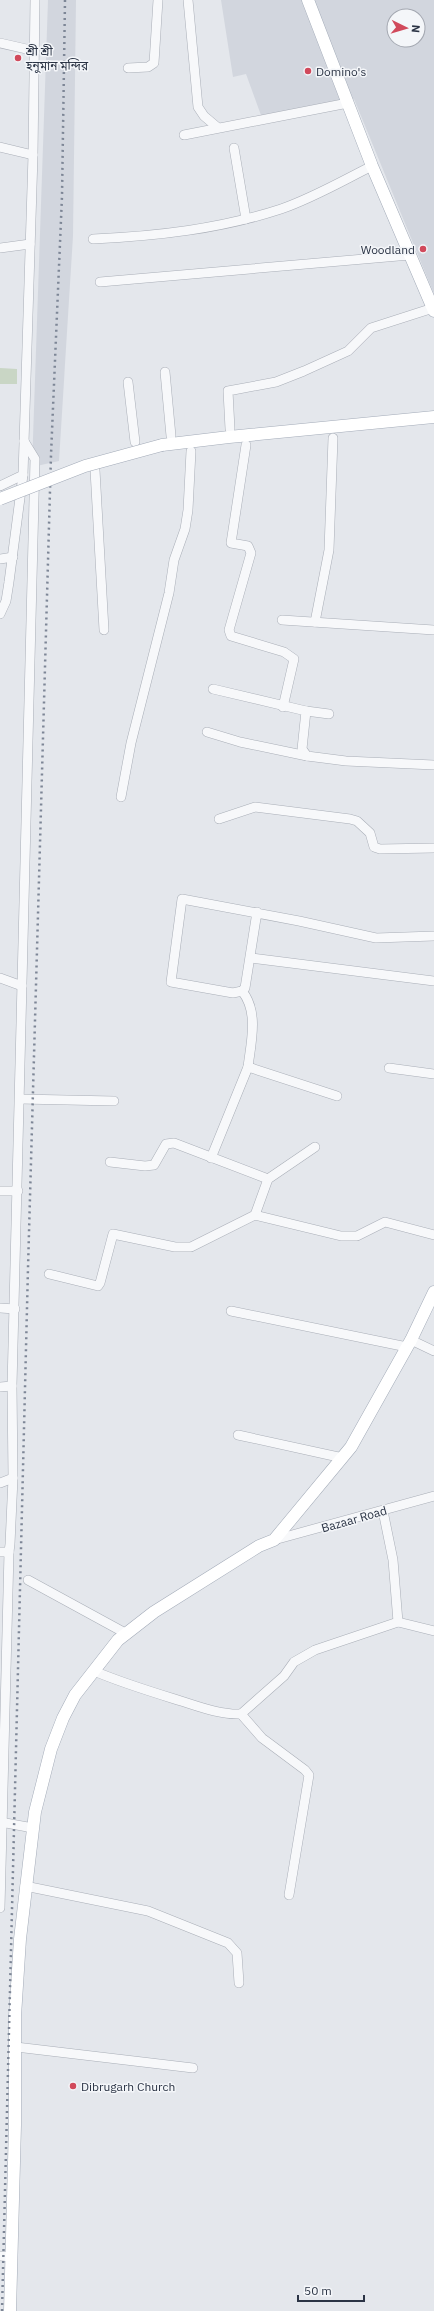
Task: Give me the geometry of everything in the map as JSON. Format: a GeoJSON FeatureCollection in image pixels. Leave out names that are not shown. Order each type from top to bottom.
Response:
{"type":"FeatureCollection","features":[{"type":"Feature","properties":{"kind":"main road"},"geometry":{"type":"LineString","coordinates":[[308,0],[372,166],[433,309]]}},
{"type":"Feature","properties":{"kind":"main road"},"geometry":{"type":"LineString","coordinates":[[0,499],[85,466],[162,445],[434,417]]}},
{"type":"Feature","properties":{"kind":"main road"},"geometry":{"type":"LineString","coordinates":[[10,2311],[6,2256],[16,2047],[15,2016],[25,1886],[33,1828],[42,1782],[63,1718],[75,1695],[118,1640],[154,1612],[259,1546],[274,1540],[352,1447],[409,1344],[434,1292]]}},
{"type":"Feature","properties":{"kind":"street"},"geometry":{"type":"LineString","coordinates":[[0,614],[6,600],[23,476],[33,155],[35,0]]}},
{"type":"Feature","properties":{"kind":"street"},"geometry":{"type":"LineString","coordinates":[[128,68],[148,67],[154,63],[158,0]]}},
{"type":"Feature","properties":{"kind":"street"},"geometry":{"type":"LineString","coordinates":[[188,0],[198,107],[204,116],[217,127]]}},
{"type":"Feature","properties":{"kind":"street"},"geometry":{"type":"LineString","coordinates":[[0,43],[35,51]]}},
{"type":"Feature","properties":{"kind":"street"},"geometry":{"type":"LineString","coordinates":[[184,135],[217,127],[348,103]]}},
{"type":"Feature","properties":{"kind":"street"},"geometry":{"type":"LineString","coordinates":[[0,147],[33,155]]}},
{"type":"Feature","properties":{"kind":"street"},"geometry":{"type":"LineString","coordinates":[[234,148],[246,219]]}},
{"type":"Feature","properties":{"kind":"street"},"geometry":{"type":"LineString","coordinates":[[93,239],[182,232],[246,219],[291,205],[372,166]]}},
{"type":"Feature","properties":{"kind":"street"},"geometry":{"type":"LineString","coordinates":[[0,248],[30,244]]}},
{"type":"Feature","properties":{"kind":"street"},"geometry":{"type":"LineString","coordinates":[[100,282],[410,255]]}},
{"type":"Feature","properties":{"kind":"street"},"geometry":{"type":"LineString","coordinates":[[230,429],[228,391],[276,382],[304,371],[348,351],[371,328],[433,309]]}},
{"type":"Feature","properties":{"kind":"street"},"geometry":{"type":"LineString","coordinates":[[165,372],[171,436]]}},
{"type":"Feature","properties":{"kind":"street"},"geometry":{"type":"LineString","coordinates":[[128,382],[134,442]]}},
{"type":"Feature","properties":{"kind":"street"},"geometry":{"type":"LineString","coordinates":[[315,622],[329,550],[333,438]]}},
{"type":"Feature","properties":{"kind":"street"},"geometry":{"type":"LineString","coordinates":[[0,1908],[4,1552],[13,1478],[12,1386],[35,459],[24,441]]}},
{"type":"Feature","properties":{"kind":"street"},"geometry":{"type":"LineString","coordinates":[[246,445],[232,544],[248,546],[250,553],[229,630],[231,636],[284,652],[294,659],[283,707]]}},
{"type":"Feature","properties":{"kind":"street"},"geometry":{"type":"LineString","coordinates":[[120,797],[131,743],[169,593],[174,560],[185,529],[188,510],[191,451]]}},
{"type":"Feature","properties":{"kind":"street"},"geometry":{"type":"LineString","coordinates":[[96,470],[104,630]]}},
{"type":"Feature","properties":{"kind":"street"},"geometry":{"type":"LineString","coordinates":[[0,486],[23,476]]}},
{"type":"Feature","properties":{"kind":"street"},"geometry":{"type":"LineString","coordinates":[[0,559],[13,557]]}},
{"type":"Feature","properties":{"kind":"street"},"geometry":{"type":"LineString","coordinates":[[282,620],[434,630]]}},
{"type":"Feature","properties":{"kind":"street"},"geometry":{"type":"LineString","coordinates":[[213,690],[283,707],[329,714]]}},
{"type":"Feature","properties":{"kind":"street"},"geometry":{"type":"LineString","coordinates":[[306,711],[302,749],[307,756]]}},
{"type":"Feature","properties":{"kind":"street"},"geometry":{"type":"LineString","coordinates":[[207,732],[240,742],[307,756],[346,761],[434,765]]}},
{"type":"Feature","properties":{"kind":"street"},"geometry":{"type":"LineString","coordinates":[[219,819],[255,807],[357,821],[370,833],[374,847],[434,848]]}},
{"type":"Feature","properties":{"kind":"street"},"geometry":{"type":"LineString","coordinates":[[257,912],[251,958],[245,988],[242,991],[233,993],[171,982],[180,901],[184,899],[257,912],[376,938],[434,936]]}},
{"type":"Feature","properties":{"kind":"street"},"geometry":{"type":"LineString","coordinates":[[251,958],[434,981]]}},
{"type":"Feature","properties":{"kind":"street"},"geometry":{"type":"LineString","coordinates":[[0,978],[22,986]]}},
{"type":"Feature","properties":{"kind":"street"},"geometry":{"type":"LineString","coordinates":[[211,1158],[248,1068],[253,1012],[251,1003],[242,991]]}},
{"type":"Feature","properties":{"kind":"street"},"geometry":{"type":"LineString","coordinates":[[248,1068],[337,1096]]}},
{"type":"Feature","properties":{"kind":"street"},"geometry":{"type":"LineString","coordinates":[[389,1068],[434,1074]]}},
{"type":"Feature","properties":{"kind":"street"},"geometry":{"type":"LineString","coordinates":[[20,1099],[114,1101]]}},
{"type":"Feature","properties":{"kind":"street"},"geometry":{"type":"LineString","coordinates":[[110,1162],[145,1166],[154,1165],[164,1146],[169,1142],[268,1179]]}},
{"type":"Feature","properties":{"kind":"street"},"geometry":{"type":"LineString","coordinates":[[255,1215],[268,1179],[315,1147]]}},
{"type":"Feature","properties":{"kind":"street"},"geometry":{"type":"LineString","coordinates":[[0,1191],[18,1191]]}},
{"type":"Feature","properties":{"kind":"street"},"geometry":{"type":"LineString","coordinates":[[49,1274],[98,1286],[112,1234],[175,1247],[191,1247],[255,1215],[341,1236],[357,1236],[381,1222],[434,1235]]}},
{"type":"Feature","properties":{"kind":"street"},"geometry":{"type":"LineString","coordinates":[[0,1308],[15,1309]]}},
{"type":"Feature","properties":{"kind":"street"},"geometry":{"type":"LineString","coordinates":[[231,1312],[409,1344],[434,1351]]}},
{"type":"Feature","properties":{"kind":"street"},"geometry":{"type":"LineString","coordinates":[[0,1387],[12,1386]]}},
{"type":"Feature","properties":{"kind":"street"},"geometry":{"type":"LineString","coordinates":[[238,1435],[343,1458]]}},
{"type":"Feature","properties":{"kind":"street"},"geometry":{"type":"LineString","coordinates":[[0,1483],[13,1478]]}},
{"type":"Feature","properties":{"kind":"street","name":"Bazaar Road"},"geometry":{"type":"LineString","coordinates":[[274,1540],[434,1496]]}},
{"type":"Feature","properties":{"kind":"street"},"geometry":{"type":"LineString","coordinates":[[383,1511],[393,1560],[398,1622]]}},
{"type":"Feature","properties":{"kind":"street"},"geometry":{"type":"LineString","coordinates":[[28,1580],[126,1634]]}},
{"type":"Feature","properties":{"kind":"street"},"geometry":{"type":"LineString","coordinates":[[94,1671],[206,1709],[231,1714],[241,1714],[284,1676],[294,1662],[315,1650],[398,1622],[434,1631]]}},
{"type":"Feature","properties":{"kind":"street"},"geometry":{"type":"LineString","coordinates":[[241,1714],[262,1738],[305,1770],[309,1775],[289,1895]]}},
{"type":"Feature","properties":{"kind":"street"},"geometry":{"type":"LineString","coordinates":[[2,1822],[33,1828]]}},
{"type":"Feature","properties":{"kind":"street"},"geometry":{"type":"LineString","coordinates":[[25,1886],[148,1911],[228,1943],[237,1953],[239,1983]]}},
{"type":"Feature","properties":{"kind":"street"},"geometry":{"type":"LineString","coordinates":[[16,2047],[193,2068]]}},
{"type":"Feature","properties":{"kind":"shaded area"},"geometry":{"type":"Polygon","coordinates":[[[48,0],[76,0],[73,236],[59,461],[32,467],[48,0]]]}},
{"type":"Feature","properties":{"kind":"shaded area"},"geometry":{"type":"Polygon","coordinates":[[[221,0],[434,0],[434,294],[354,99],[262,118],[246,74],[233,77],[221,0]]]}},
{"type":"Feature","properties":{"kind":"green space"},"geometry":{"type":"Polygon","coordinates":[[[0,368],[17,369],[17,384],[0,384],[0,368]]]}},
{"type":"Feature","properties":{"kind":"railway"},"geometry":{"type":"LineString","coordinates":[[2,2311],[28,1268],[51,455],[62,196],[65,0]]}},
{"type":"Feature","properties":{"kind":"place","name":"শ্রী শ্রী হনুমান মন্দির"},"geometry":{"type":"Point","coordinates":[18,58]}},
{"type":"Feature","properties":{"kind":"place","name":"Domino's"},"geometry":{"type":"Point","coordinates":[308,71]}},
{"type":"Feature","properties":{"kind":"place","name":"Woodland"},"geometry":{"type":"Point","coordinates":[423,249]}},
{"type":"Feature","properties":{"kind":"place","name":"Dibrugarh Church"},"geometry":{"type":"Point","coordinates":[73,2086]}}]}
